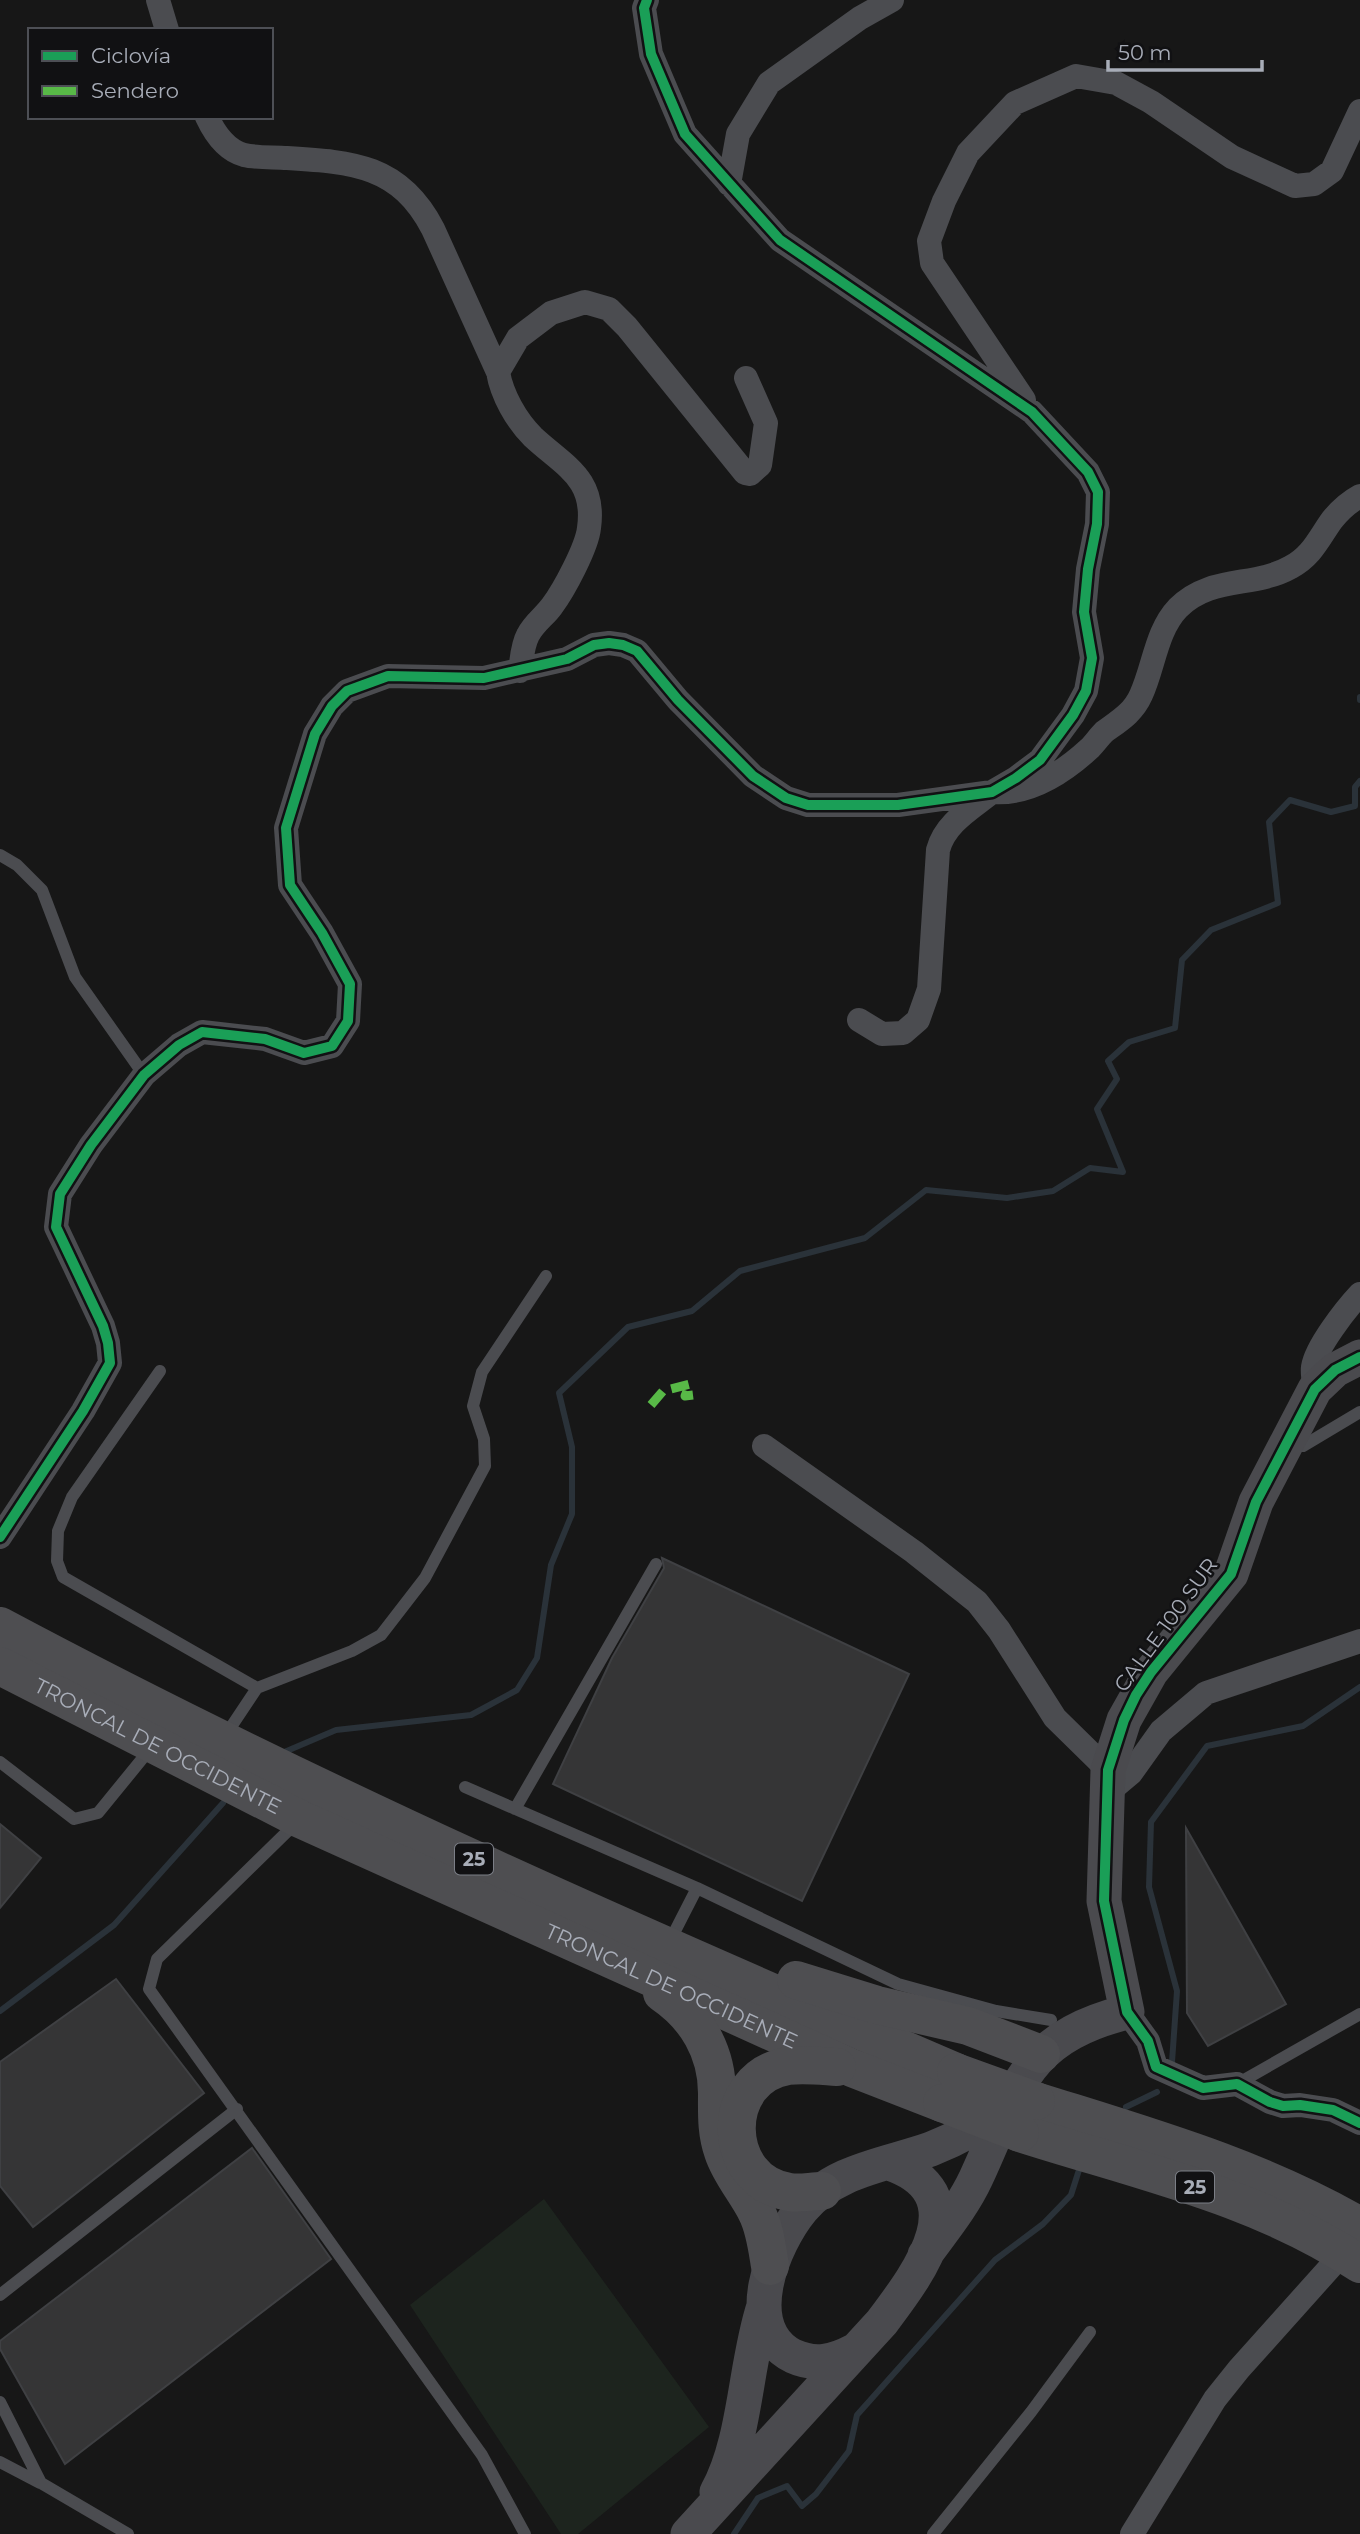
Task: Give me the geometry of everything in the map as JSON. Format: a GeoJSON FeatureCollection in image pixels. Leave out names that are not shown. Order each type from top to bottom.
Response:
{"type":"FeatureCollection","features":[{"type":"Feature","properties":{"kind":"highway","name":"TRONCAL DE OCCIDENTE"},"geometry":{"type":"LineString","coordinates":[[0,1626],[321,1789],[510,1875],[949,2088],[1021,2113],[1208,2156],[1268,2178],[1319,2202],[1354,2248]]}},
{"type":"Feature","properties":{"kind":"highway","name":"TRONCAL DE OCCIDENTE"},"geometry":{"type":"LineString","coordinates":[[0,1666],[299,1819],[852,2068],[949,2088]]}},
{"type":"Feature","properties":{"kind":"highway"},"geometry":{"type":"LineString","coordinates":[[510,1875],[797,1981],[877,2005],[968,2026],[1046,2037]]}},
{"type":"Feature","properties":{"kind":"highway"},"geometry":{"type":"LineString","coordinates":[[616,1963],[665,1995],[685,2011],[698,2027],[709,2049],[715,2070],[716,2115],[723,2154],[758,2215],[770,2266]]}},
{"type":"Feature","properties":{"kind":"highway"},"geometry":{"type":"LineString","coordinates":[[822,2191],[792,2193],[775,2189],[760,2179],[747,2165],[739,2150],[736,2129],[738,2110],[755,2083],[769,2073],[787,2066],[852,2068]]}},
{"type":"Feature","properties":{"kind":"street"},"geometry":{"type":"LineString","coordinates":[[158,0],[166,28]]}},
{"type":"Feature","properties":{"kind":"street"},"geometry":{"type":"LineString","coordinates":[[647,0],[644,8],[651,54],[685,134],[780,240],[862,293],[1032,412]]}},
{"type":"Feature","properties":{"kind":"street"},"geometry":{"type":"LineString","coordinates":[[729,184],[738,134],[769,83],[860,18],[891,0]]}},
{"type":"Feature","properties":{"kind":"street"},"geometry":{"type":"LineString","coordinates":[[859,1020],[883,1034],[903,1033],[918,1020],[929,989],[941,836],[992,792],[1040,760],[1073,715],[1086,691],[1092,658],[1084,612],[1088,569],[1097,524],[1098,492],[1088,472],[1032,412],[932,263],[929,241],[944,201],[968,153],[1015,103],[1076,76],[1116,83],[1151,102],[1232,158],[1295,186],[1314,184],[1332,171],[1360,111]]}},
{"type":"Feature","properties":{"kind":"street"},"geometry":{"type":"LineString","coordinates":[[208,119],[223,141],[243,155],[321,160],[372,169],[402,188],[429,222],[498,372],[501,388],[522,423],[532,436],[575,472],[583,485],[590,514],[585,545],[553,605],[530,631],[524,643],[520,671]]}},
{"type":"Feature","properties":{"kind":"street"},"geometry":{"type":"LineString","coordinates":[[498,372],[518,338],[551,313],[585,302],[609,309],[628,327],[745,473],[750,474],[760,465],[766,423],[746,378]]}},
{"type":"Feature","properties":{"kind":"street"},"geometry":{"type":"LineString","coordinates":[[0,1538],[83,1411],[110,1363],[103,1326],[56,1227],[60,1194],[91,1145],[144,1074],[179,1045],[202,1032],[265,1039],[304,1053],[332,1046],[348,1021],[351,984],[290,885],[286,828],[315,734],[332,706],[347,691],[388,676],[484,678],[567,659],[594,645],[623,645],[637,651],[678,700],[753,776],[786,798],[808,804],[898,805],[992,792],[1010,793],[1041,783],[1072,763],[1102,734],[1132,712],[1147,680],[1165,626],[1179,608],[1200,592],[1214,586],[1274,575],[1295,565],[1315,548],[1338,512],[1360,496]]}},
{"type":"Feature","properties":{"kind":"street"},"geometry":{"type":"LineString","coordinates":[[1315,1389],[1312,1367],[1344,1311],[1360,1294]]}},
{"type":"Feature","properties":{"kind":"street","name":"CALLE 100 SUR"},"geometry":{"type":"LineString","coordinates":[[1237,2084],[1203,2088],[1156,2067],[1148,2041],[1127,2012],[1104,1901],[1107,1782],[1124,1720],[1136,1695],[1151,1672],[1231,1574],[1256,1502],[1315,1389],[1335,1370],[1360,1357]]}},
{"type":"Feature","properties":{"kind":"street"},"geometry":{"type":"LineString","coordinates":[[764,1446],[914,1552],[977,1602],[999,1630],[1055,1718],[1107,1782],[1131,1773],[1161,1731],[1206,1693],[1360,1640]]}},
{"type":"Feature","properties":{"kind":"street"},"geometry":{"type":"LineString","coordinates":[[925,2255],[954,2216],[1021,2113],[1021,2079],[1046,2037],[1066,2034],[1096,2020],[1127,2012]]}},
{"type":"Feature","properties":{"kind":"street"},"geometry":{"type":"LineString","coordinates":[[1237,2084],[1270,2102],[1283,2106],[1333,2110],[1360,2123]]}},
{"type":"Feature","properties":{"kind":"street"},"geometry":{"type":"LineString","coordinates":[[695,2527],[721,2486],[731,2456],[748,2384],[770,2266],[790,2224],[804,2206],[842,2178],[865,2168],[933,2148],[975,2129],[1021,2113]]}},
{"type":"Feature","properties":{"kind":"street"},"geometry":{"type":"LineString","coordinates":[[695,2527],[882,2322],[906,2290],[935,2237],[937,2217],[933,2198],[923,2181],[908,2169],[889,2163]]}},
{"type":"Feature","properties":{"kind":"street"},"geometry":{"type":"LineString","coordinates":[[1132,2534],[1215,2399],[1239,2369],[1354,2248]]}},
{"type":"Feature","properties":{"kind":"street"},"geometry":{"type":"LineString","coordinates":[[764,2306],[767,2324],[775,2340],[787,2353],[803,2360],[821,2363],[838,2360],[854,2351]]}},
{"type":"Feature","properties":{"kind":"lane"},"geometry":{"type":"LineString","coordinates":[[0,855],[17,865],[42,890],[75,977],[144,1074]]}},
{"type":"Feature","properties":{"kind":"lane"},"geometry":{"type":"LineString","coordinates":[[223,1739],[257,1688],[352,1651],[381,1635],[425,1578],[485,1466],[484,1439],[473,1406],[482,1372],[546,1276]]}},
{"type":"Feature","properties":{"kind":"lane"},"geometry":{"type":"LineString","coordinates":[[160,1371],[72,1497],[58,1531],[57,1561],[63,1577],[257,1688]]}},
{"type":"Feature","properties":{"kind":"lane"},"geometry":{"type":"LineString","coordinates":[[1303,1446],[1360,1412]]}},
{"type":"Feature","properties":{"kind":"lane"},"geometry":{"type":"LineString","coordinates":[[515,1809],[656,1564]]}},
{"type":"Feature","properties":{"kind":"lane"},"geometry":{"type":"LineString","coordinates":[[0,1762],[74,1819],[98,1813],[154,1745]]}},
{"type":"Feature","properties":{"kind":"lane"},"geometry":{"type":"LineString","coordinates":[[465,1787],[697,1888],[898,1984],[996,2011],[1046,2037]]}},
{"type":"Feature","properties":{"kind":"lane"},"geometry":{"type":"LineString","coordinates":[[299,1819],[157,1959],[149,1989],[482,2455],[525,2534]]}},
{"type":"Feature","properties":{"kind":"lane"},"geometry":{"type":"LineString","coordinates":[[673,1935],[697,1888]]}},
{"type":"Feature","properties":{"kind":"lane"},"geometry":{"type":"LineString","coordinates":[[1237,2084],[1360,2014]]}},
{"type":"Feature","properties":{"kind":"lane"},"geometry":{"type":"LineString","coordinates":[[0,2295],[237,2109]]}},
{"type":"Feature","properties":{"kind":"lane"},"geometry":{"type":"LineString","coordinates":[[933,2534],[1031,2412],[1090,2332]]}},
{"type":"Feature","properties":{"kind":"lane"},"geometry":{"type":"LineString","coordinates":[[0,2402],[41,2483]]}},
{"type":"Feature","properties":{"kind":"lane"},"geometry":{"type":"LineString","coordinates":[[0,2462],[128,2534]]}},
{"type":"Feature","properties":{"kind":"shaded area"},"geometry":{"type":"Polygon","coordinates":[[[544,2199],[709,2427],[578,2534],[561,2534],[410,2305],[544,2199]]]}},
{"type":"Feature","properties":{"kind":"building"},"geometry":{"type":"Polygon","coordinates":[[[662,1558],[909,1674],[802,1901],[553,1784],[612,1658],[664,1568],[662,1558]]]}},
{"type":"Feature","properties":{"kind":"building"},"geometry":{"type":"Polygon","coordinates":[[[0,1824],[41,1858],[0,1908],[0,1824]]]}},
{"type":"Feature","properties":{"kind":"building"},"geometry":{"type":"Polygon","coordinates":[[[1186,1828],[1286,2004],[1208,2046],[1187,2013],[1186,1828]]]}},
{"type":"Feature","properties":{"kind":"building"},"geometry":{"type":"Polygon","coordinates":[[[116,1979],[204,2093],[33,2227],[0,2186],[0,2062],[116,1979]]]}},
{"type":"Feature","properties":{"kind":"building"},"geometry":{"type":"Polygon","coordinates":[[[252,2148],[331,2259],[65,2464],[0,2349],[0,2341],[252,2148]]]}},
{"type":"Feature","properties":{"kind":"waterway"},"geometry":{"type":"LineString","coordinates":[[282,1753],[336,1730],[471,1715],[517,1690],[537,1658],[551,1565],[572,1514],[572,1447],[559,1393],[628,1327],[692,1311],[740,1271],[865,1238],[926,1190],[1007,1198],[1053,1191],[1090,1168],[1123,1172],[1097,1109],[1117,1079],[1108,1061],[1129,1042],[1175,1028],[1182,960],[1211,930],[1278,903],[1269,822],[1290,800],[1331,812],[1355,806],[1355,787],[1360,781]]}},
{"type":"Feature","properties":{"kind":"waterway"},"geometry":{"type":"LineString","coordinates":[[1172,2062],[1177,1991],[1149,1887],[1151,1822],[1207,1746],[1303,1726],[1360,1687]]}},
{"type":"Feature","properties":{"kind":"waterway"},"geometry":{"type":"LineString","coordinates":[[0,2011],[114,1925],[223,1803]]}},
{"type":"Feature","properties":{"kind":"waterway"},"geometry":{"type":"LineString","coordinates":[[1126,2107],[1157,2092]]}},
{"type":"Feature","properties":{"kind":"waterway"},"geometry":{"type":"LineString","coordinates":[[734,2534],[758,2498],[787,2486],[802,2506],[816,2494],[849,2451],[857,2415],[995,2260],[1043,2224],[1071,2195],[1079,2170]]}},
{"type":"Feature","properties":{"kind":"marked path"},"geometry":{"type":"LineString","coordinates":[[651,1405],[663,1391],[690,1384],[685,1396],[693,1395]]}},
{"type":"Feature","properties":{"kind":"cycle path"},"geometry":{"type":"LineString","coordinates":[[0,1537],[83,1411],[110,1363],[103,1326],[56,1227],[60,1194],[91,1145],[144,1075],[179,1045],[202,1032],[265,1039],[304,1053],[332,1046],[348,1021],[350,984],[322,933],[290,885],[286,828],[315,734],[332,706],[347,691],[388,676],[484,678],[567,659],[594,645],[623,645],[637,651],[678,700],[753,776],[786,798],[808,805],[898,805],[992,792],[1040,760],[1073,715],[1086,691],[1092,658],[1084,612],[1088,569],[1097,524],[1098,492],[1088,472],[1032,412],[780,240],[685,134],[651,54],[644,8],[647,0]]}},
{"type":"Feature","properties":{"kind":"cycle path"},"geometry":{"type":"LineString","coordinates":[[1360,1357],[1335,1370],[1315,1389],[1256,1502],[1231,1574],[1151,1672],[1124,1720],[1108,1770],[1104,1901],[1127,2012],[1148,2041],[1156,2067],[1203,2088],[1237,2084],[1270,2102],[1283,2106],[1300,2105],[1333,2110],[1360,2123]]}}]}
